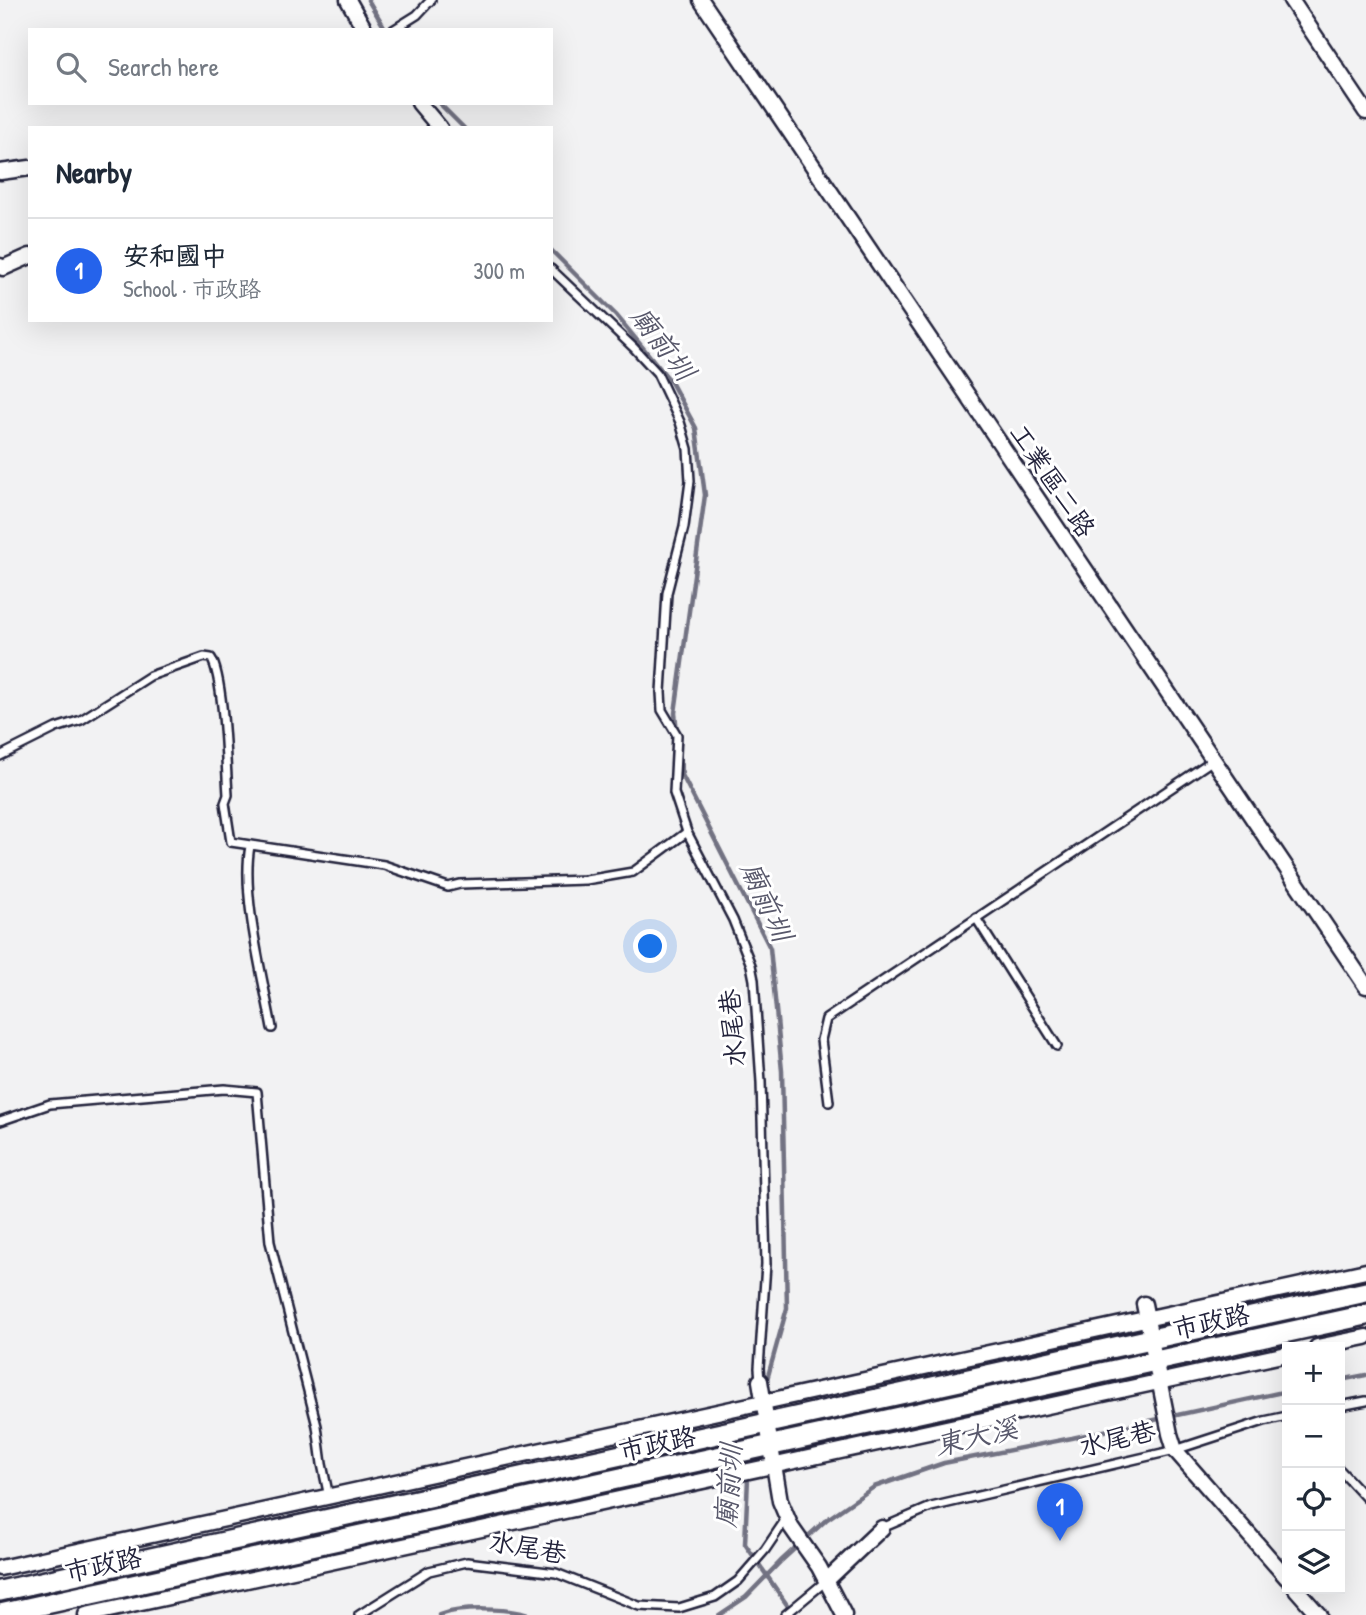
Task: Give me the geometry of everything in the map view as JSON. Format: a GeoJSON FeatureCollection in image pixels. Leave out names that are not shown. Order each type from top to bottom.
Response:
{"type":"FeatureCollection","features":[{"type":"Feature","properties":{"kind":"street"},"geometry":{"type":"LineString","coordinates":[[348,0],[364,28]]}},
{"type":"Feature","properties":{"kind":"street","name":"工業區二路"},"geometry":{"type":"LineString","coordinates":[[701,0],[1366,986]]}},
{"type":"Feature","properties":{"kind":"street"},"geometry":{"type":"LineString","coordinates":[[1295,2],[1366,112]]}},
{"type":"Feature","properties":{"kind":"street"},"geometry":{"type":"LineString","coordinates":[[421,105],[438,126]]}},
{"type":"Feature","properties":{"kind":"street"},"geometry":{"type":"LineString","coordinates":[[0,172],[28,169]]}},
{"type":"Feature","properties":{"kind":"street"},"geometry":{"type":"LineString","coordinates":[[0,266],[3,268],[28,257]]}},
{"type":"Feature","properties":{"kind":"street","name":"市政路"},"geometry":{"type":"LineString","coordinates":[[0,1569],[764,1402],[1146,1311],[1366,1271]]}},
{"type":"Feature","properties":{"kind":"street","name":"市政路"},"geometry":{"type":"LineString","coordinates":[[0,1591],[1366,1292]]}},
{"type":"Feature","properties":{"kind":"street"},"geometry":{"type":"LineString","coordinates":[[1146,1311],[1175,1450],[1282,1572]]}},
{"type":"Feature","properties":{"kind":"street","name":"市政路"},"geometry":{"type":"LineString","coordinates":[[0,1614],[1366,1315]]}},
{"type":"Feature","properties":{"kind":"street"},"geometry":{"type":"LineString","coordinates":[[1342,1342],[1366,1337]]}},
{"type":"Feature","properties":{"kind":"street","name":"市政路"},"geometry":{"type":"LineString","coordinates":[[86,1615],[1282,1355]]}},
{"type":"Feature","properties":{"kind":"street","name":"水尾巷"},"geometry":{"type":"LineString","coordinates":[[760,1381],[779,1501],[789,1523]]}},
{"type":"Feature","properties":{"kind":"street"},"geometry":{"type":"LineString","coordinates":[[789,1523],[819,1567],[844,1615]]}},
{"type":"Feature","properties":{"kind":"street","name":"水尾巷"},"geometry":{"type":"LineString","coordinates":[[827,1581],[882,1528]]}},
{"type":"Feature","properties":{"kind":"street"},"geometry":{"type":"LineString","coordinates":[[1300,1594],[1319,1615]]}},
{"type":"Feature","properties":{"kind":"lane"},"geometry":{"type":"LineString","coordinates":[[396,28],[417,15],[431,0]]}},
{"type":"Feature","properties":{"kind":"lane","name":"水尾巷"},"geometry":{"type":"LineString","coordinates":[[553,271],[657,373],[680,422],[688,449],[690,481],[684,527],[667,593],[660,692],[665,717],[677,735],[674,793],[687,832],[733,920],[751,965],[754,980],[761,1082],[766,1264],[760,1381]]}},
{"type":"Feature","properties":{"kind":"lane"},"geometry":{"type":"LineString","coordinates":[[0,756],[56,728],[81,720],[150,676],[204,657],[211,658],[216,665],[228,795],[225,803],[231,842],[384,866],[448,887],[460,884],[586,880],[634,872],[687,832]]}},
{"type":"Feature","properties":{"kind":"lane"},"geometry":{"type":"LineString","coordinates":[[829,1102],[821,1040],[826,1019],[1213,760]]}},
{"type":"Feature","properties":{"kind":"lane"},"geometry":{"type":"LineString","coordinates":[[250,846],[248,858],[252,914],[271,1028]]}},
{"type":"Feature","properties":{"kind":"lane"},"geometry":{"type":"LineString","coordinates":[[976,918],[1057,1046]]}},
{"type":"Feature","properties":{"kind":"lane"},"geometry":{"type":"LineString","coordinates":[[0,1121],[51,1104],[224,1089],[257,1092],[270,1242],[317,1426],[329,1497]]}},
{"type":"Feature","properties":{"kind":"lane"},"geometry":{"type":"LineString","coordinates":[[1345,1405],[1366,1401]]}},
{"type":"Feature","properties":{"kind":"lane","name":"水尾巷"},"geometry":{"type":"LineString","coordinates":[[882,1528],[931,1507],[1175,1450],[1282,1417]]}},
{"type":"Feature","properties":{"kind":"lane"},"geometry":{"type":"LineString","coordinates":[[1345,1475],[1366,1498]]}},
{"type":"Feature","properties":{"kind":"lane","name":"水尾巷"},"geometry":{"type":"LineString","coordinates":[[359,1615],[429,1571],[467,1562],[556,1573],[639,1606],[679,1608],[715,1597],[738,1581],[789,1523]]}},
{"type":"Feature","properties":{"kind":"lane","name":"水尾巷"},"geometry":{"type":"LineString","coordinates":[[785,1615],[827,1581]]}},
{"type":"Feature","properties":{"kind":"waterway","name":"廟前圳"},"geometry":{"type":"LineString","coordinates":[[368,0],[385,28]]}},
{"type":"Feature","properties":{"kind":"waterway","name":"廟前圳"},"geometry":{"type":"LineString","coordinates":[[441,105],[462,126]]}},
{"type":"Feature","properties":{"kind":"waterway","name":"廟前圳"},"geometry":{"type":"LineString","coordinates":[[553,252],[616,315],[671,382],[696,428],[705,495],[675,713],[677,732]]}},
{"type":"Feature","properties":{"kind":"waterway","name":"廟前圳"},"geometry":{"type":"LineString","coordinates":[[679,751],[682,775],[770,948],[782,1071],[787,1308],[766,1383]]}},
{"type":"Feature","properties":{"kind":"waterway","name":"東大溪"},"geometry":{"type":"LineString","coordinates":[[1345,1379],[1366,1375]]}},
{"type":"Feature","properties":{"kind":"waterway","name":"東大溪"},"geometry":{"type":"LineString","coordinates":[[719,1615],[746,1597],[826,1520],[874,1487],[944,1463],[1282,1392]]}},
{"type":"Feature","properties":{"kind":"waterway","name":"廟前圳"},"geometry":{"type":"LineString","coordinates":[[749,1456],[745,1544],[794,1615]]}},
{"type":"Feature","properties":{"kind":"waterway","name":"東大溪"},"geometry":{"type":"LineString","coordinates":[[439,1615],[484,1609],[528,1615]]}},
{"type":"Feature","properties":{"kind":"place","name":"安和國中"},"geometry":{"type":"Point","coordinates":[1060,1541]}}]}
